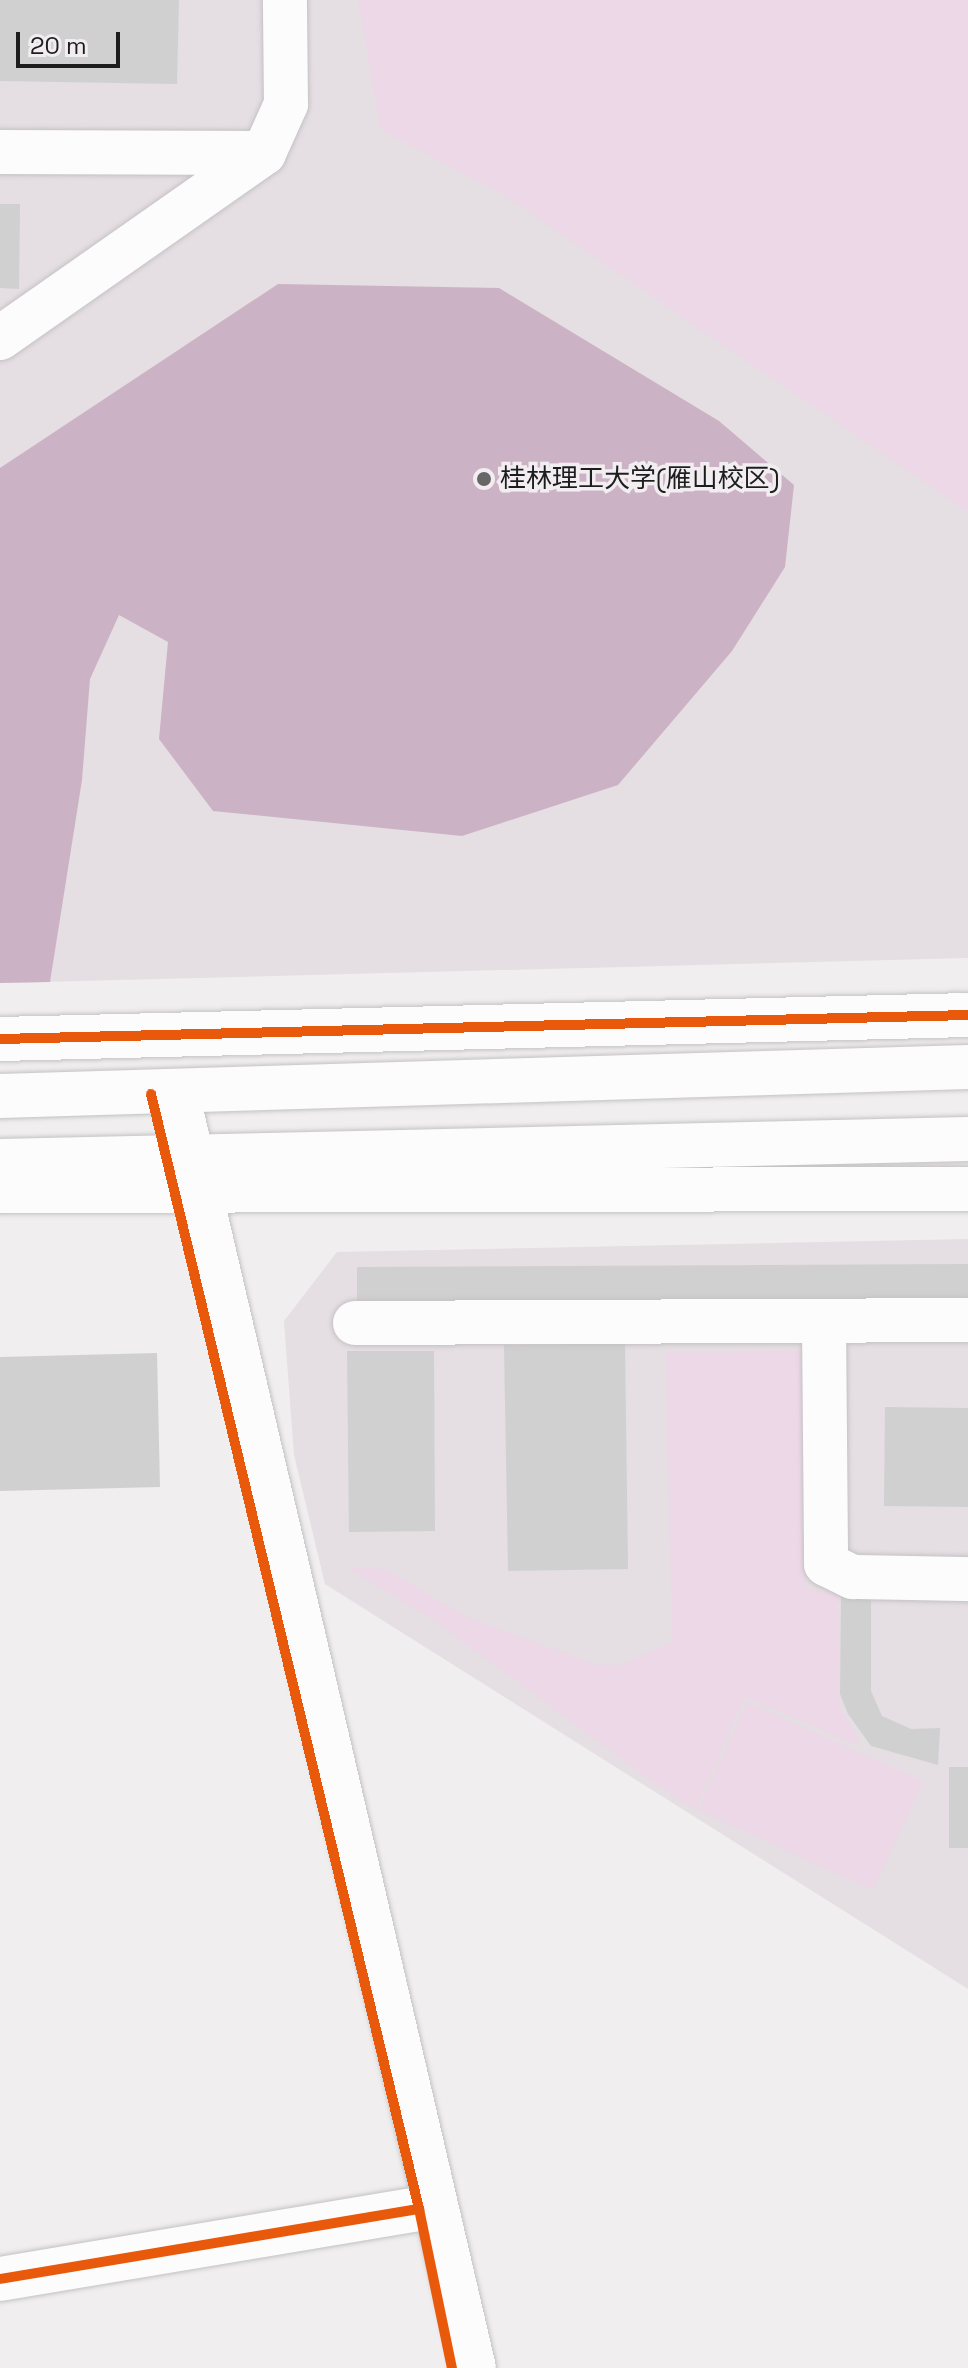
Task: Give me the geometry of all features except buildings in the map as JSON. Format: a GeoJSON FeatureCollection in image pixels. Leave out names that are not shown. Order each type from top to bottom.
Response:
{"type":"FeatureCollection","features":[{"type":"Feature","properties":{"kind":"street"},"geometry":{"type":"LineString","coordinates":[[0,338],[264,153],[286,104],[285,0]]}},
{"type":"Feature","properties":{"kind":"street"},"geometry":{"type":"LineString","coordinates":[[0,152],[264,153]]}},
{"type":"Feature","properties":{"kind":"street"},"geometry":{"type":"LineString","coordinates":[[0,1039],[968,1015]]}},
{"type":"Feature","properties":{"kind":"street"},"geometry":{"type":"LineString","coordinates":[[0,1096],[968,1067]]}},
{"type":"Feature","properties":{"kind":"street"},"geometry":{"type":"LineString","coordinates":[[164,1093],[474,2368]]}},
{"type":"Feature","properties":{"kind":"street"},"geometry":{"type":"LineString","coordinates":[[0,1191],[184,1174],[968,1139]]}},
{"type":"Feature","properties":{"kind":"street"},"geometry":{"type":"LineString","coordinates":[[0,1161],[184,1174],[968,1189]]}},
{"type":"Feature","properties":{"kind":"street"},"geometry":{"type":"LineString","coordinates":[[184,1174],[419,2209],[452,2368]]}},
{"type":"Feature","properties":{"kind":"street"},"geometry":{"type":"LineString","coordinates":[[355,1323],[968,1320]]}},
{"type":"Feature","properties":{"kind":"street"},"geometry":{"type":"LineString","coordinates":[[824,1322],[826,1564],[853,1577],[968,1579]]}},
{"type":"Feature","properties":{"kind":"street"},"geometry":{"type":"LineString","coordinates":[[0,2279],[419,2209]]}},
{"type":"Feature","properties":{"kind":"shaded area","name":"桂林理工大学(雁山校区)"},"geometry":{"type":"Polygon","coordinates":[[[0,0],[968,0],[968,958],[0,983],[0,0]]]}},
{"type":"Feature","properties":{"kind":"shaded area"},"geometry":{"type":"Polygon","coordinates":[[[358,0],[968,0],[968,512],[502,194],[381,130],[358,0]]]}},
{"type":"Feature","properties":{"kind":"shaded area"},"geometry":{"type":"Polygon","coordinates":[[[278,284],[499,288],[719,421],[794,485],[785,567],[732,651],[618,785],[462,836],[213,811],[159,739],[168,642],[119,615],[90,679],[82,780],[50,982],[0,983],[0,468],[278,284]]]}},
{"type":"Feature","properties":{"kind":"shaded area"},"geometry":{"type":"Polygon","coordinates":[[[968,1239],[968,1989],[325,1584],[294,1455],[284,1321],[337,1252],[968,1239]]]}},
{"type":"Feature","properties":{"kind":"shaded area"},"geometry":{"type":"Polygon","coordinates":[[[804,1350],[806,1589],[838,1593],[840,1708],[859,1740],[854,1744],[745,1697],[696,1808],[678,1800],[436,1622],[347,1567],[386,1569],[468,1618],[598,1665],[619,1666],[672,1642],[666,1352],[804,1350]]]}},
{"type":"Feature","properties":{"kind":"shaded area"},"geometry":{"type":"Polygon","coordinates":[[[747,1702],[923,1781],[873,1890],[698,1810],[747,1702]]]}},
{"type":"Feature","properties":{"kind":"cycle path"},"geometry":{"type":"LineString","coordinates":[[0,1039],[968,1015]]}},
{"type":"Feature","properties":{"kind":"cycle path"},"geometry":{"type":"LineString","coordinates":[[151,1094],[419,2209],[452,2368]]}},
{"type":"Feature","properties":{"kind":"cycle path"},"geometry":{"type":"LineString","coordinates":[[0,2279],[419,2209]]}},
{"type":"Feature","properties":{"kind":"place","name":"桂林理工大学(雁山校区)"},"geometry":{"type":"Point","coordinates":[484,479]}}]}
